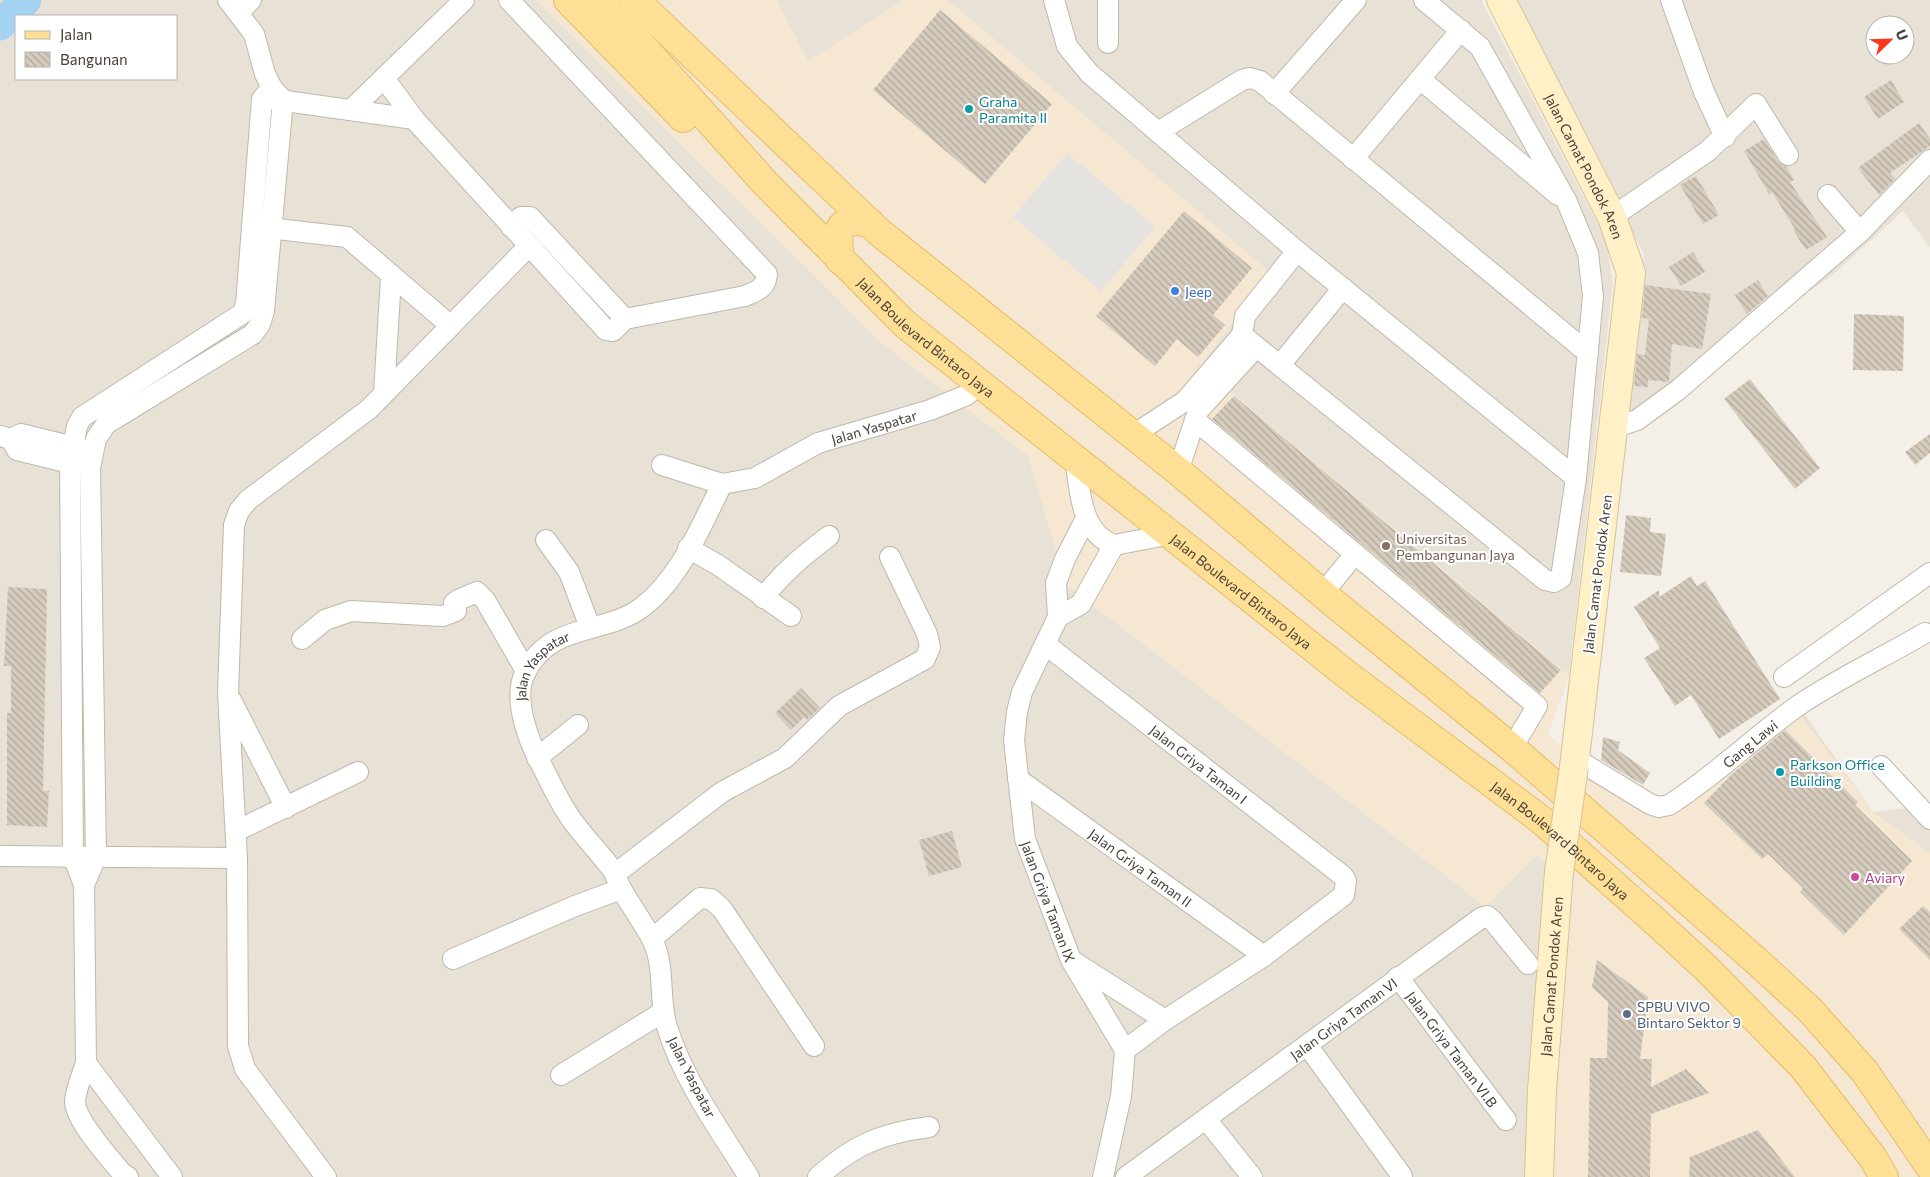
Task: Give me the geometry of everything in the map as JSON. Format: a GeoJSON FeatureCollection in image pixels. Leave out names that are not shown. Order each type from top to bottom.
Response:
{"type":"FeatureCollection","features":[{"type":"Feature","properties":{"kind":"main road"},"geometry":{"type":"LineString","coordinates":[[568,0],[707,141],[759,176]]}},
{"type":"Feature","properties":{"kind":"main road","name":"Jalan Boulevard Bintaro Jaya"},"geometry":{"type":"LineString","coordinates":[[600,0],[632,9],[870,223],[1178,471],[1326,597],[1512,748],[1642,858],[1810,1010],[1865,1072],[1927,1169]]}},
{"type":"Feature","properties":{"kind":"main road","name":"Jalan Camat Pondok Aren"},"geometry":{"type":"LineString","coordinates":[[1501,0],[1612,217],[1631,278],[1575,763],[1559,872],[1542,1090],[1539,1177]]}},
{"type":"Feature","properties":{"kind":"main road","name":"Jalan Boulevard Bintaro Jaya"},"geometry":{"type":"LineString","coordinates":[[632,9],[759,176],[906,325],[979,384],[1075,457],[1350,677],[1540,819],[1658,923],[1775,1037],[1803,1067],[1878,1168],[1896,1177]]}},
{"type":"Feature","properties":{"kind":"main road"},"geometry":{"type":"LineString","coordinates":[[840,260],[838,232],[843,224],[854,220],[870,223]]}},
{"type":"Feature","properties":{"kind":"street"},"geometry":{"type":"LineString","coordinates":[[351,110],[464,0]]}},
{"type":"Feature","properties":{"kind":"street"},"geometry":{"type":"LineString","coordinates":[[384,78],[414,119],[606,330],[612,331],[624,319],[744,296],[762,288],[766,282],[767,274],[508,0]]}},
{"type":"Feature","properties":{"kind":"street"},"geometry":{"type":"LineString","coordinates":[[1108,0],[1108,43]]}},
{"type":"Feature","properties":{"kind":"street"},"geometry":{"type":"LineString","coordinates":[[1274,94],[1356,0]]}},
{"type":"Feature","properties":{"kind":"street"},"geometry":{"type":"LineString","coordinates":[[1297,251],[1245,316],[1249,341],[1545,580],[1554,582],[1561,578],[1576,478],[1593,296],[1588,254],[1567,202],[1480,47],[1424,0]]}},
{"type":"Feature","properties":{"kind":"street"},"geometry":{"type":"LineString","coordinates":[[1670,0],[1704,92],[1725,137]]}},
{"type":"Feature","properties":{"kind":"street"},"geometry":{"type":"LineString","coordinates":[[1052,3],[1068,46],[1078,61],[1297,251],[1576,478]]}},
{"type":"Feature","properties":{"kind":"street"},"geometry":{"type":"LineString","coordinates":[[84,885],[96,857],[91,460],[96,439],[106,424],[253,334],[260,324],[264,311],[272,228],[272,96],[254,34],[239,4]]}},
{"type":"Feature","properties":{"kind":"street"},"geometry":{"type":"LineString","coordinates":[[1353,159],[1461,30]]}},
{"type":"Feature","properties":{"kind":"street"},"geometry":{"type":"LineString","coordinates":[[1158,132],[1242,80],[1250,78],[1260,81],[1588,353]]}},
{"type":"Feature","properties":{"kind":"street"},"geometry":{"type":"LineString","coordinates":[[1420,79],[1567,202]]}},
{"type":"Feature","properties":{"kind":"street"},"geometry":{"type":"LineString","coordinates":[[272,96],[414,119]]}},
{"type":"Feature","properties":{"kind":"street"},"geometry":{"type":"LineString","coordinates":[[128,1177],[122,1173],[81,1119],[75,1100],[86,1063],[84,885],[73,856],[71,455],[77,426],[82,417],[243,313],[246,304],[251,226],[272,96]]}},
{"type":"Feature","properties":{"kind":"street"},"geometry":{"type":"LineString","coordinates":[[1612,217],[1725,137],[1756,104],[1788,155]]}},
{"type":"Feature","properties":{"kind":"street"},"geometry":{"type":"LineString","coordinates":[[1614,424],[1625,424],[1637,420],[1678,390],[1860,232],[1930,160]]}},
{"type":"Feature","properties":{"kind":"street"},"geometry":{"type":"LineString","coordinates":[[1828,195],[1860,232]]}},
{"type":"Feature","properties":{"kind":"street"},"geometry":{"type":"LineString","coordinates":[[511,227],[521,217],[530,217],[624,319]]}},
{"type":"Feature","properties":{"kind":"street"},"geometry":{"type":"LineString","coordinates":[[251,226],[347,237],[356,242],[391,277],[451,326]]}},
{"type":"Feature","properties":{"kind":"street"},"geometry":{"type":"LineString","coordinates":[[323,1176],[245,1068],[240,1056],[237,858],[228,693],[234,525],[239,511],[248,500],[369,409],[529,246]]}},
{"type":"Feature","properties":{"kind":"street"},"geometry":{"type":"LineString","coordinates":[[384,393],[391,277]]}},
{"type":"Feature","properties":{"kind":"street"},"geometry":{"type":"LineString","coordinates":[[1280,365],[1343,288]]}},
{"type":"Feature","properties":{"kind":"street"},"geometry":{"type":"LineString","coordinates":[[1178,471],[1193,411],[1249,341]]}},
{"type":"Feature","properties":{"kind":"street","name":"Jalan Yaspatar"},"geometry":{"type":"LineString","coordinates":[[749,1177],[685,1068],[672,1041],[663,1012],[661,966],[652,939],[618,882],[570,818],[537,758],[520,708],[520,687],[526,671],[541,652],[559,639],[590,627],[615,621],[645,605],[663,588],[688,548],[722,484],[755,478],[818,443],[930,410],[967,395],[979,384]]}},
{"type":"Feature","properties":{"kind":"street"},"geometry":{"type":"LineString","coordinates":[[1133,435],[1193,411]]}},
{"type":"Feature","properties":{"kind":"street"},"geometry":{"type":"LineString","coordinates":[[1193,411],[1359,557],[1537,706],[1512,748]]}},
{"type":"Feature","properties":{"kind":"street"},"geometry":{"type":"LineString","coordinates":[[6,438],[16,450],[71,455],[91,460]]}},
{"type":"Feature","properties":{"kind":"street"},"geometry":{"type":"LineString","coordinates":[[1075,457],[1086,518],[1092,528],[1114,544],[1172,534]]}},
{"type":"Feature","properties":{"kind":"street"},"geometry":{"type":"LineString","coordinates":[[662,465],[722,484]]}},
{"type":"Feature","properties":{"kind":"street","name":"Jalan Griya Taman IX"},"geometry":{"type":"LineString","coordinates":[[1086,518],[1064,559],[1056,583],[1058,617],[1022,692],[1017,712],[1014,740],[1025,839],[1071,960],[1125,1050]]}},
{"type":"Feature","properties":{"kind":"street"},"geometry":{"type":"LineString","coordinates":[[763,598],[776,581],[802,556],[829,536]]}},
{"type":"Feature","properties":{"kind":"street"},"geometry":{"type":"LineString","coordinates":[[546,540],[569,572],[590,627]]}},
{"type":"Feature","properties":{"kind":"street"},"geometry":{"type":"LineString","coordinates":[[1058,617],[1081,604],[1114,544]]}},
{"type":"Feature","properties":{"kind":"street"},"geometry":{"type":"LineString","coordinates":[[688,548],[718,565],[791,616]]}},
{"type":"Feature","properties":{"kind":"street"},"geometry":{"type":"LineString","coordinates":[[453,959],[575,906],[618,882],[722,792],[785,758],[839,706],[925,659],[930,647],[927,634],[890,557]]}},
{"type":"Feature","properties":{"kind":"street"},"geometry":{"type":"LineString","coordinates":[[1326,597],[1359,557]]}},
{"type":"Feature","properties":{"kind":"street"},"geometry":{"type":"LineString","coordinates":[[1784,677],[1930,573]]}},
{"type":"Feature","properties":{"kind":"street"},"geometry":{"type":"LineString","coordinates":[[302,639],[325,620],[350,611],[443,616],[456,611],[454,603],[458,600],[477,592],[485,600],[526,671]]}},
{"type":"Feature","properties":{"kind":"street","name":"Gang Lawi"},"geometry":{"type":"LineString","coordinates":[[1575,763],[1650,804],[1659,807],[1669,805],[1799,706],[1829,686],[1875,663],[1925,632]]}},
{"type":"Feature","properties":{"kind":"street","name":"Jalan Griya Taman I"},"geometry":{"type":"LineString","coordinates":[[1045,644],[1343,876],[1347,888],[1344,896],[1264,956]]}},
{"type":"Feature","properties":{"kind":"street"},"geometry":{"type":"LineString","coordinates":[[228,693],[286,808]]}},
{"type":"Feature","properties":{"kind":"street"},"geometry":{"type":"LineString","coordinates":[[537,758],[578,726]]}},
{"type":"Feature","properties":{"kind":"street"},"geometry":{"type":"LineString","coordinates":[[1881,766],[1930,819]]}},
{"type":"Feature","properties":{"kind":"street"},"geometry":{"type":"LineString","coordinates":[[236,831],[358,772]]}},
{"type":"Feature","properties":{"kind":"street","name":"Jalan Griya Taman II"},"geometry":{"type":"LineString","coordinates":[[1018,779],[1264,956]]}},
{"type":"Feature","properties":{"kind":"street"},"geometry":{"type":"LineString","coordinates":[[0,856],[237,858]]}},
{"type":"Feature","properties":{"kind":"street"},"geometry":{"type":"LineString","coordinates":[[652,939],[700,898],[711,899],[722,909],[814,1046]]}},
{"type":"Feature","properties":{"kind":"street","name":"Jalan Griya Taman VI"},"geometry":{"type":"LineString","coordinates":[[1126,1177],[1481,918],[1487,916],[1528,964]]}},
{"type":"Feature","properties":{"kind":"street"},"geometry":{"type":"LineString","coordinates":[[1103,1177],[1121,1096],[1125,1050],[1165,1020],[1264,956]]}},
{"type":"Feature","properties":{"kind":"street"},"geometry":{"type":"LineString","coordinates":[[1071,960],[1165,1020]]}},
{"type":"Feature","properties":{"kind":"street","name":"Jalan Griya Taman VI.B"},"geometry":{"type":"LineString","coordinates":[[1398,977],[1506,1120]]}},
{"type":"Feature","properties":{"kind":"street"},"geometry":{"type":"LineString","coordinates":[[561,1075],[663,1012]]}},
{"type":"Feature","properties":{"kind":"street"},"geometry":{"type":"LineString","coordinates":[[1307,1045],[1402,1176]]}},
{"type":"Feature","properties":{"kind":"street"},"geometry":{"type":"LineString","coordinates":[[86,1063],[172,1177]]}},
{"type":"Feature","properties":{"kind":"street"},"geometry":{"type":"LineString","coordinates":[[1206,1119],[1252,1177]]}},
{"type":"Feature","properties":{"kind":"street"},"geometry":{"type":"LineString","coordinates":[[818,1177],[848,1151],[871,1140],[896,1131],[929,1127]]}},
{"type":"Feature","properties":{"kind":"shaded area"},"geometry":{"type":"Polygon","coordinates":[[[0,0],[1481,0],[1598,224],[1607,247],[1613,283],[1569,675],[1548,735],[1645,814],[1671,811],[1799,706],[1873,812],[1930,805],[1930,1177],[0,1177],[0,0]]]}},
{"type":"Feature","properties":{"kind":"shaded area"},"geometry":{"type":"Polygon","coordinates":[[[536,0],[777,0],[808,61],[904,0],[948,0],[1270,272],[1200,366],[1569,675],[1548,735],[1645,814],[1671,811],[1794,706],[1873,812],[1930,853],[1930,1177],[1551,1177],[1558,874],[1537,855],[1486,907],[1066,585],[1028,456],[880,342],[536,0]]]}},
{"type":"Feature","properties":{"kind":"shaded area"},"geometry":{"type":"Polygon","coordinates":[[[1508,0],[1930,0],[1930,248],[1903,211],[1834,274],[1626,420],[1644,254],[1508,0]]]}},
{"type":"Feature","properties":{"kind":"shaded area"},"geometry":{"type":"Polygon","coordinates":[[[1067,153],[1155,227],[1101,291],[1013,217],[1067,153]]]}},
{"type":"Feature","properties":{"kind":"building"},"geometry":{"type":"Polygon","coordinates":[[[940,10],[1052,104],[985,184],[873,90],[940,10]]]}},
{"type":"Feature","properties":{"kind":"building"},"geometry":{"type":"Polygon","coordinates":[[[1891,80],[1904,102],[1878,119],[1864,97],[1891,80]]]}},
{"type":"Feature","properties":{"kind":"building"},"geometry":{"type":"Polygon","coordinates":[[[1919,123],[1930,139],[1930,146],[1890,173],[1895,179],[1879,195],[1858,168],[1919,123]]]}},
{"type":"Feature","properties":{"kind":"building"},"geometry":{"type":"Polygon","coordinates":[[[1764,139],[1778,161],[1786,166],[1794,180],[1790,182],[1827,237],[1806,250],[1772,192],[1769,194],[1744,151],[1764,139]]]}},
{"type":"Feature","properties":{"kind":"building"},"geometry":{"type":"Polygon","coordinates":[[[1696,176],[1719,215],[1703,224],[1680,185],[1696,176]]]}},
{"type":"Feature","properties":{"kind":"building","name":"Jeep"},"geometry":{"type":"Polygon","coordinates":[[[1184,211],[1252,268],[1213,315],[1225,325],[1198,357],[1177,339],[1155,366],[1096,316],[1184,211]]]}},
{"type":"Feature","properties":{"kind":"building"},"geometry":{"type":"Polygon","coordinates":[[[1693,252],[1705,272],[1681,286],[1669,267],[1693,252]]]}},
{"type":"Feature","properties":{"kind":"building"},"geometry":{"type":"Polygon","coordinates":[[[1758,280],[1768,296],[1747,314],[1735,295],[1758,280]]]}},
{"type":"Feature","properties":{"kind":"building"},"geometry":{"type":"Polygon","coordinates":[[[1645,285],[1711,294],[1702,349],[1672,344],[1669,382],[1648,380],[1648,387],[1634,386],[1637,354],[1645,355],[1649,319],[1642,318],[1645,285]]]}},
{"type":"Feature","properties":{"kind":"building"},"geometry":{"type":"Polygon","coordinates":[[[1854,314],[1904,316],[1903,371],[1853,370],[1854,314]]]}},
{"type":"Feature","properties":{"kind":"building"},"geometry":{"type":"Polygon","coordinates":[[[1750,379],[1820,468],[1795,489],[1724,399],[1750,379]]]}},
{"type":"Feature","properties":{"kind":"building","name":"Universitas Pembangunan Jaya"},"geometry":{"type":"Polygon","coordinates":[[[1234,396],[1561,670],[1540,693],[1212,419],[1234,396]]]}},
{"type":"Feature","properties":{"kind":"building"},"geometry":{"type":"Polygon","coordinates":[[[1930,434],[1930,453],[1915,465],[1905,452],[1930,434]]]}},
{"type":"Feature","properties":{"kind":"building"},"geometry":{"type":"Polygon","coordinates":[[[1626,515],[1651,518],[1650,532],[1666,534],[1661,576],[1620,572],[1626,515]]]}},
{"type":"Feature","properties":{"kind":"building"},"geometry":{"type":"Polygon","coordinates":[[[1691,576],[1697,586],[1705,581],[1780,699],[1719,739],[1691,695],[1675,706],[1644,658],[1660,648],[1634,607],[1659,590],[1659,597],[1691,576]]]}},
{"type":"Feature","properties":{"kind":"building"},"geometry":{"type":"Polygon","coordinates":[[[8,587],[47,589],[43,791],[49,791],[47,827],[7,825],[7,713],[11,713],[11,666],[4,666],[8,587]]]}},
{"type":"Feature","properties":{"kind":"building"},"geometry":{"type":"Polygon","coordinates":[[[801,688],[820,708],[807,720],[804,717],[791,730],[775,713],[801,688]]]}},
{"type":"Feature","properties":{"kind":"building"},"geometry":{"type":"Polygon","coordinates":[[[1785,730],[1858,802],[1855,805],[1912,861],[1844,935],[1800,892],[1803,888],[1768,854],[1762,859],[1704,803],[1732,774],[1785,730]]]}},
{"type":"Feature","properties":{"kind":"building"},"geometry":{"type":"Polygon","coordinates":[[[1603,737],[1620,742],[1618,750],[1650,773],[1643,785],[1601,760],[1603,737]]]}},
{"type":"Feature","properties":{"kind":"building"},"geometry":{"type":"Polygon","coordinates":[[[952,831],[962,867],[929,876],[919,840],[952,831]]]}},
{"type":"Feature","properties":{"kind":"building"},"geometry":{"type":"Polygon","coordinates":[[[1923,906],[1930,912],[1930,960],[1899,929],[1923,906]]]}},
{"type":"Feature","properties":{"kind":"building"},"geometry":{"type":"Polygon","coordinates":[[[1597,960],[1648,997],[1640,1059],[1652,1059],[1651,1087],[1686,1069],[1709,1093],[1651,1114],[1650,1177],[1588,1177],[1590,1058],[1607,1058],[1608,1002],[1592,987],[1597,960]]]}},
{"type":"Feature","properties":{"kind":"building"},"geometry":{"type":"Polygon","coordinates":[[[1758,1130],[1795,1177],[1689,1177],[1690,1157],[1758,1130]]]}},
{"type":"Feature","properties":{"kind":"waterway"},"geometry":{"type":"LineString","coordinates":[[0,25],[26,0]]}},
{"type":"Feature","properties":{"kind":"place","name":"Graha Paramita II"},"geometry":{"type":"Point","coordinates":[969,109]}},
{"type":"Feature","properties":{"kind":"place","name":"Jeep"},"geometry":{"type":"Point","coordinates":[1175,291]}},
{"type":"Feature","properties":{"kind":"place","name":"Universitas Pembangunan Jaya"},"geometry":{"type":"Point","coordinates":[1386,546]}},
{"type":"Feature","properties":{"kind":"place","name":"Parkson Office Building"},"geometry":{"type":"Point","coordinates":[1780,772]}},
{"type":"Feature","properties":{"kind":"place","name":"Aviary"},"geometry":{"type":"Point","coordinates":[1855,877]}},
{"type":"Feature","properties":{"kind":"place","name":"SPBU VIVO Bintaro Sektor 9"},"geometry":{"type":"Point","coordinates":[1627,1014]}}]}
